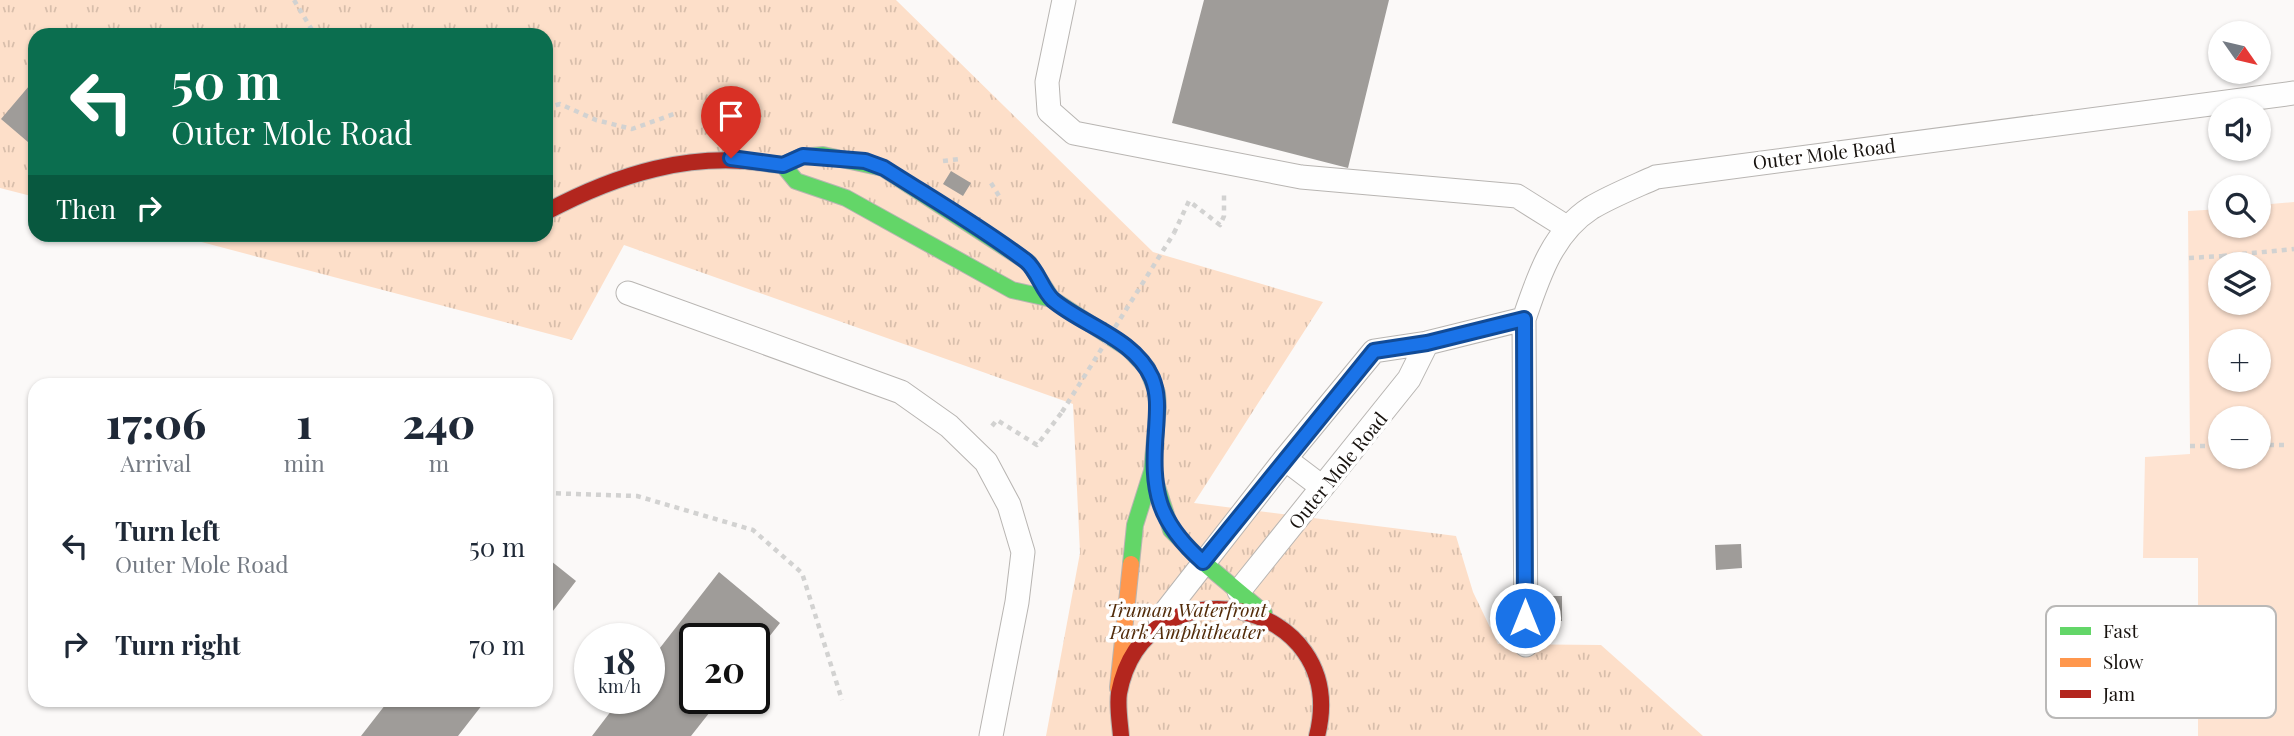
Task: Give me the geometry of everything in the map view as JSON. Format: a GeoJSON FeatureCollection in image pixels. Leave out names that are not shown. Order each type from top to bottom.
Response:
{"type":"FeatureCollection","features":[{"type":"Feature","properties":{"kind":"street"},"geometry":{"type":"LineString","coordinates":[[553,208],[580,193],[652,168],[731,158],[783,165],[803,156],[865,161],[884,168],[1029,263],[1052,299]]}},
{"type":"Feature","properties":{"kind":"street"},"geometry":{"type":"LineString","coordinates":[[783,165],[796,181],[846,198],[869,198],[1013,290],[1052,299],[1129,349],[1147,368],[1157,393],[1158,407],[1152,471],[1135,525],[1116,718],[1121,736]]}},
{"type":"Feature","properties":{"kind":"street"},"geometry":{"type":"LineString","coordinates":[[869,198],[884,168]]}},
{"type":"Feature","properties":{"kind":"street"},"geometry":{"type":"LineString","coordinates":[[1152,471],[1171,530],[1203,562],[1300,645],[1312,665],[1320,688],[1320,732]]}},
{"type":"Feature","properties":{"kind":"street"},"geometry":{"type":"LineString","coordinates":[[1118,688],[1129,660],[1148,635],[1173,617],[1203,607],[1234,607],[1264,616],[1284,629]]}},
{"type":"Feature","properties":{"kind":"lane"},"geometry":{"type":"LineString","coordinates":[[1064,0],[1047,82],[1049,111],[1074,133],[1301,177],[1517,196],[1568,228]]}},
{"type":"Feature","properties":{"kind":"lane","name":"Outer Mole Road"},"geometry":{"type":"LineString","coordinates":[[1526,645],[1524,319],[1540,272],[1568,228],[1601,203],[1656,177],[1684,171],[2294,93]]}},
{"type":"Feature","properties":{"kind":"lane"},"geometry":{"type":"LineString","coordinates":[[628,293],[901,392],[949,426],[986,462],[1009,505],[1023,552],[1017,602],[991,736]]}},
{"type":"Feature","properties":{"kind":"lane"},"geometry":{"type":"LineString","coordinates":[[1148,635],[1284,459],[1374,351],[1427,343],[1524,319]]}},
{"type":"Feature","properties":{"kind":"lane","name":"Outer Mole Road"},"geometry":{"type":"LineString","coordinates":[[1239,592],[1409,379],[1427,343]]}},
{"type":"Feature","properties":{"kind":"lane"},"geometry":{"type":"LineString","coordinates":[[1284,459],[1322,487]]}},
{"type":"Feature","properties":{"kind":"path"},"geometry":{"type":"LineString","coordinates":[[294,0],[310,28]]}},
{"type":"Feature","properties":{"kind":"path"},"geometry":{"type":"LineString","coordinates":[[553,106],[560,104],[596,120],[632,129],[674,114]]}},
{"type":"Feature","properties":{"kind":"path"},"geometry":{"type":"LineString","coordinates":[[1007,426],[1037,445],[1069,401],[1174,233],[1189,201],[1220,225]]}},
{"type":"Feature","properties":{"kind":"path"},"geometry":{"type":"LineString","coordinates":[[2263,252],[2294,249]]}},
{"type":"Feature","properties":{"kind":"path"},"geometry":{"type":"LineString","coordinates":[[2189,258],[2208,257]]}},
{"type":"Feature","properties":{"kind":"path"},"geometry":{"type":"LineString","coordinates":[[2271,445],[2287,445]]}},
{"type":"Feature","properties":{"kind":"path"},"geometry":{"type":"LineString","coordinates":[[2190,446],[2208,446]]}},
{"type":"Feature","properties":{"kind":"path"},"geometry":{"type":"LineString","coordinates":[[553,493],[636,496],[753,530],[802,573],[842,700]]}},
{"type":"Feature","properties":{"kind":"green space","name":"Truman Waterfront Park Amphitheater"},"geometry":{"type":"Polygon","coordinates":[[[0,0],[896,0],[1153,252],[1323,302],[1194,503],[1456,536],[1473,592],[1498,644],[1601,645],[1703,736],[1046,736],[1080,553],[1073,404],[624,245],[572,340],[201,242],[553,242],[553,28],[28,28],[28,195],[0,188],[0,0]]]}},
{"type":"Feature","properties":{"kind":"shaded area"},"geometry":{"type":"Polygon","coordinates":[[[2294,202],[2294,736],[2198,736],[2198,718],[2276,718],[2276,606],[2198,606],[2198,558],[2143,558],[2145,457],[2190,454],[2188,211],[2208,210],[2208,238],[2271,238],[2271,204],[2294,202]]]}},
{"type":"Feature","properties":{"kind":"building"},"geometry":{"type":"Polygon","coordinates":[[[1204,0],[1389,0],[1348,168],[1172,123],[1204,0]]]}},
{"type":"Feature","properties":{"kind":"building"},"geometry":{"type":"Polygon","coordinates":[[[28,87],[28,142],[1,119],[28,87]]]}},
{"type":"Feature","properties":{"kind":"building"},"geometry":{"type":"Polygon","coordinates":[[[951,171],[971,183],[963,196],[943,184],[951,171]]]}},
{"type":"Feature","properties":{"kind":"building"},"geometry":{"type":"Polygon","coordinates":[[[1741,544],[1742,568],[1716,570],[1715,545],[1741,544]]]}},
{"type":"Feature","properties":{"kind":"building"},"geometry":{"type":"Polygon","coordinates":[[[553,563],[576,581],[553,611],[553,563]]]}},
{"type":"Feature","properties":{"kind":"building"},"geometry":{"type":"Polygon","coordinates":[[[719,572],[780,623],[770,636],[770,623],[679,623],[719,572]]]}},
{"type":"Feature","properties":{"kind":"building"},"geometry":{"type":"Polygon","coordinates":[[[1550,596],[1562,596],[1562,621],[1550,621],[1550,596]]]}},
{"type":"Feature","properties":{"kind":"building"},"geometry":{"type":"Polygon","coordinates":[[[679,623],[679,714],[708,714],[691,736],[592,736],[609,714],[665,714],[665,641],[679,623]]]}},
{"type":"Feature","properties":{"kind":"building"},"geometry":{"type":"Polygon","coordinates":[[[384,707],[481,707],[458,736],[361,736],[384,707]]]}},
{"type":"Feature","properties":{"kind":"traffic: fast"},"geometry":{"type":"LineString","coordinates":[[771,164],[784,165],[801,157],[823,155],[883,168],[1029,263],[1052,299]]}},
{"type":"Feature","properties":{"kind":"traffic: fast"},"geometry":{"type":"LineString","coordinates":[[783,165],[796,181],[846,198],[1012,290],[1052,299],[1129,349],[1147,368],[1157,393],[1158,407],[1152,471],[1135,525],[1131,564]]}},
{"type":"Feature","properties":{"kind":"traffic: fast"},"geometry":{"type":"LineString","coordinates":[[1152,471],[1171,530],[1203,562],[1264,613]]}},
{"type":"Feature","properties":{"kind":"traffic: slow"},"geometry":{"type":"LineString","coordinates":[[1118,688],[1131,564]]}},
{"type":"Feature","properties":{"kind":"traffic: jam"},"geometry":{"type":"LineString","coordinates":[[553,208],[627,177],[683,163],[741,161],[771,164]]}},
{"type":"Feature","properties":{"kind":"traffic: jam"},"geometry":{"type":"LineString","coordinates":[[1121,736],[1119,693],[1136,650],[1166,623],[1202,610],[1241,611],[1277,626],[1304,652],[1320,689],[1317,736]]}},
{"type":"Feature","properties":{"kind":"route"},"geometry":{"type":"LineString","coordinates":[[731,158],[783,165],[803,156],[865,161],[884,168],[1029,263],[1052,299],[1139,357],[1153,379],[1157,393],[1152,471],[1166,520],[1182,543],[1203,562],[1374,351],[1427,343],[1524,319],[1525,618]]}}]}
